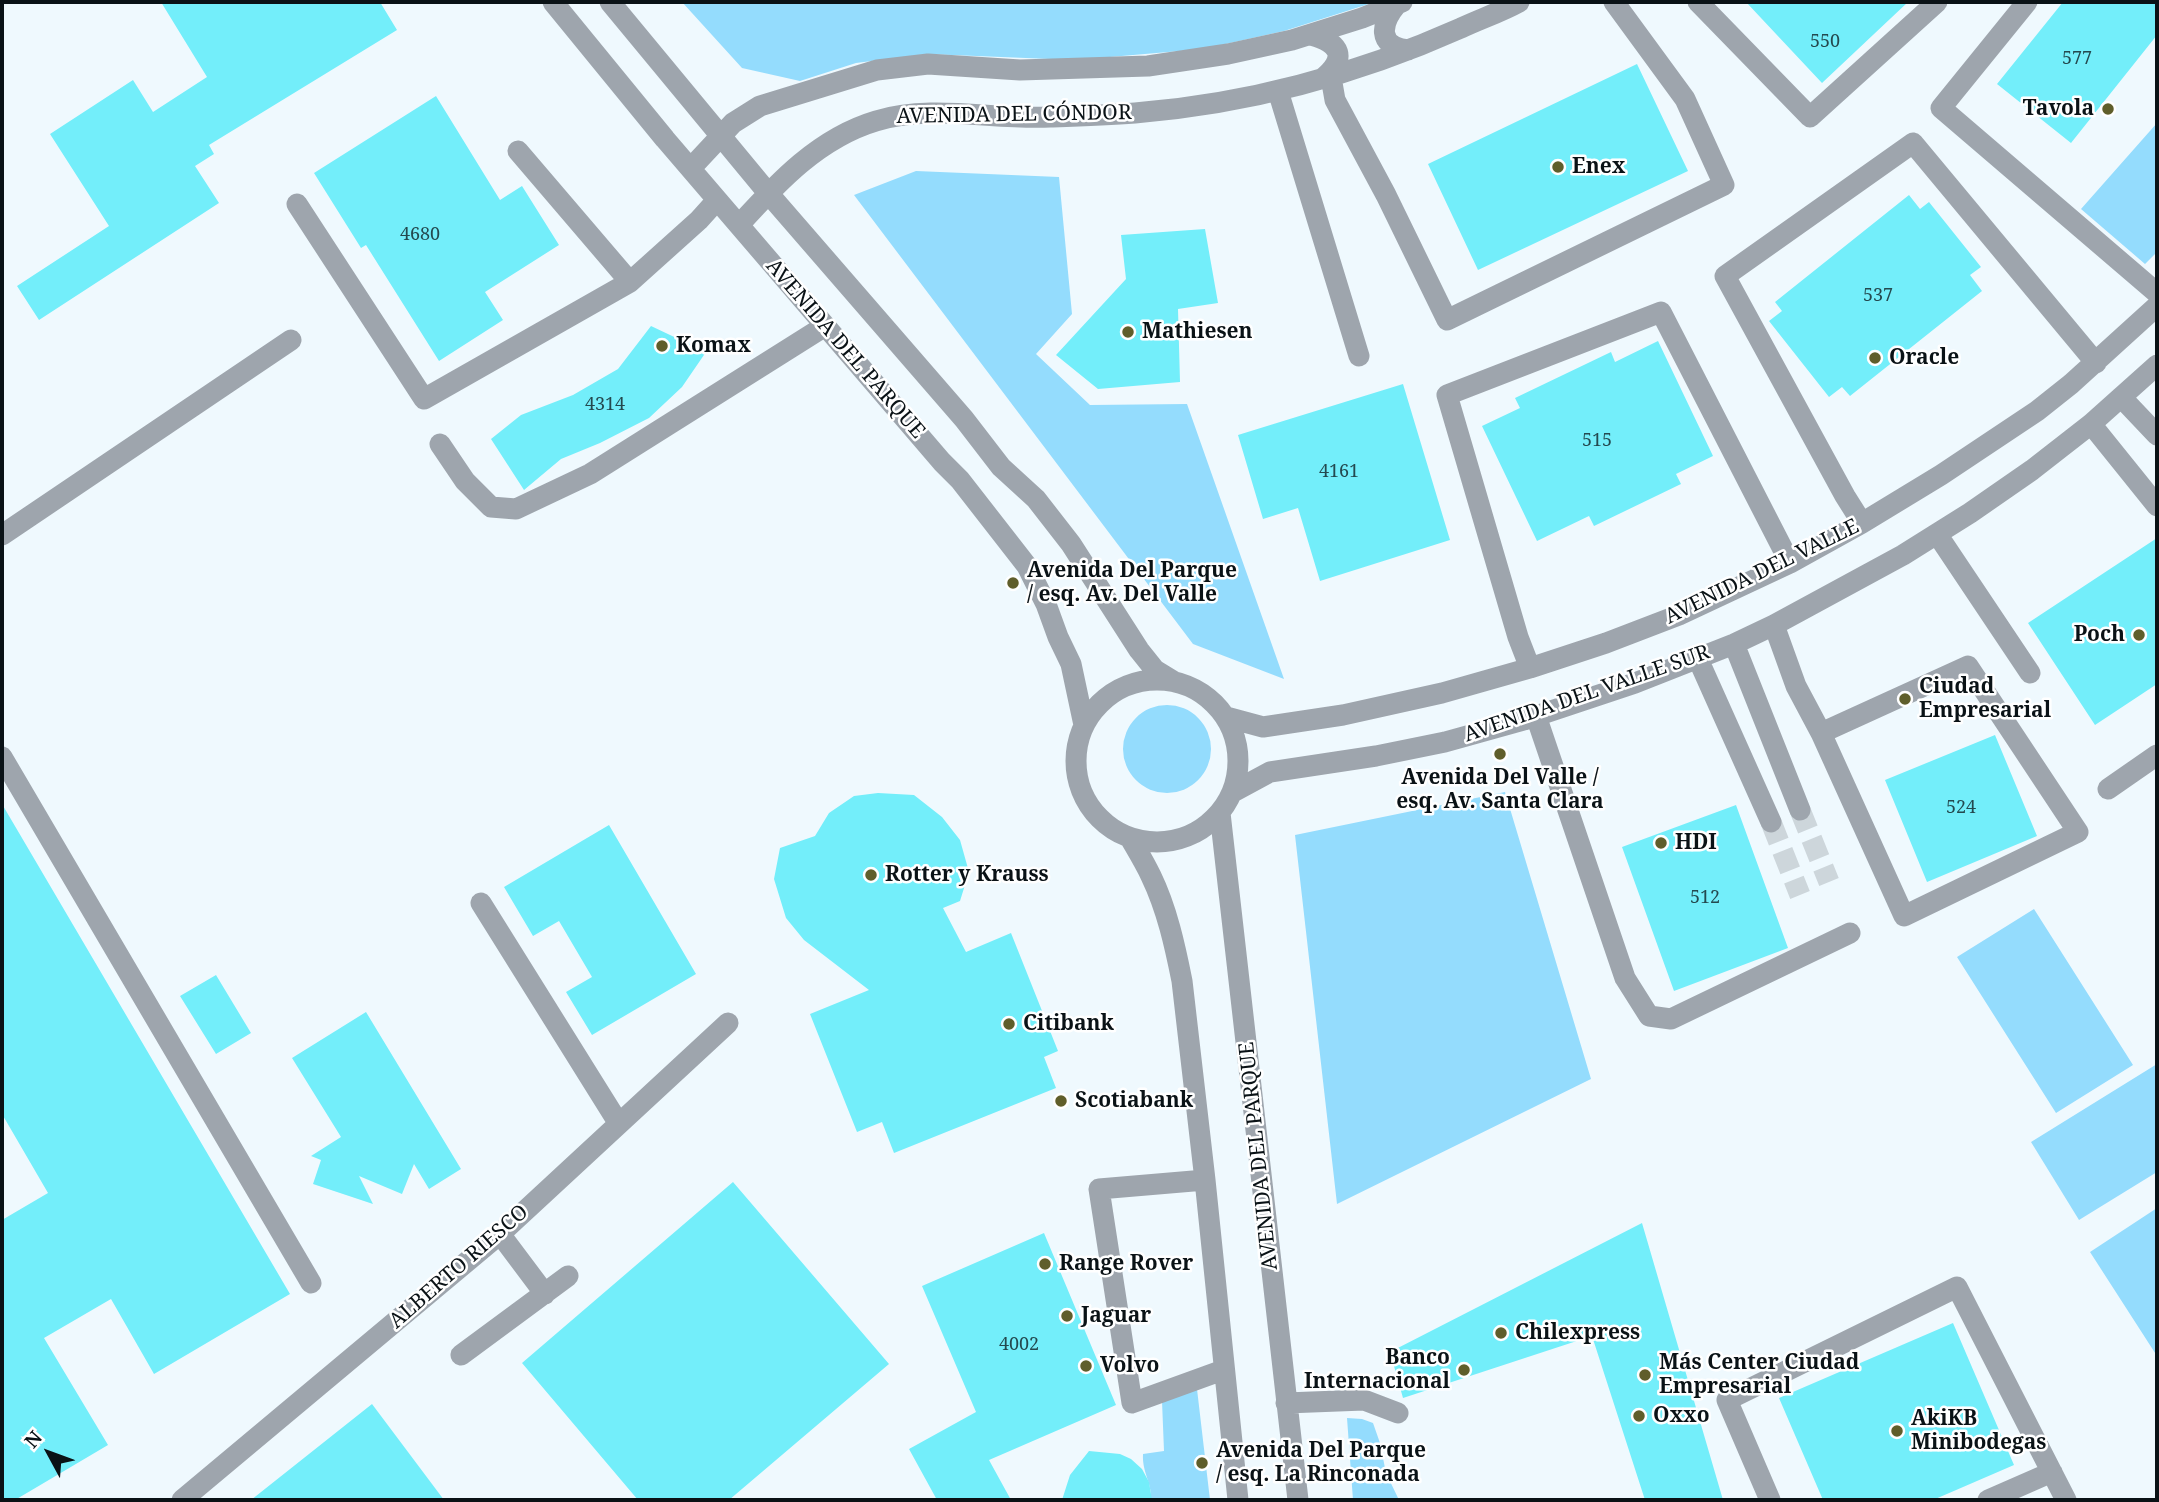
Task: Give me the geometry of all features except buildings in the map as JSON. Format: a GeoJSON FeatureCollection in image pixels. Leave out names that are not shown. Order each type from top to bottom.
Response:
{"type":"FeatureCollection","features":[{"type":"Feature","properties":{"kind":"street","name":"AVENIDA DEL PARQUE"},"geometry":{"type":"LineString","coordinates":[[553,2],[659,132],[960,480],[1027,566],[1071,664],[1084,725]]}},
{"type":"Feature","properties":{"kind":"street","name":"AVENIDA DEL PARQUE"},"geometry":{"type":"LineString","coordinates":[[610,2],[768,192],[964,419],[1001,467],[1036,499],[1071,544],[1139,650],[1155,670],[1173,681]]}},
{"type":"Feature","properties":{"kind":"street","name":"AVENIDA DEL CÓNDOR"},"geometry":{"type":"LineString","coordinates":[[739,225],[768,192],[820,148],[847,132],[876,121],[928,113],[1045,118],[1136,113],[1278,91],[1408,50],[1519,2]]}},
{"type":"Feature","properties":{"kind":"street"},"geometry":{"type":"LineString","coordinates":[[1311,35],[1326,38],[1337,50],[1336,66],[1326,78],[1447,320],[1724,185],[1685,99],[1614,2]]}},
{"type":"Feature","properties":{"kind":"street"},"geometry":{"type":"LineString","coordinates":[[1698,2],[1810,117],[1937,2]]}},
{"type":"Feature","properties":{"kind":"street"},"geometry":{"type":"LineString","coordinates":[[2028,2],[1941,108],[2157,293]]}},
{"type":"Feature","properties":{"kind":"street"},"geometry":{"type":"LineString","coordinates":[[691,168],[733,123],[760,106],[898,66],[950,64],[1020,70],[1149,66],[1240,52],[1311,35],[1400,3]]}},
{"type":"Feature","properties":{"kind":"street"},"geometry":{"type":"LineString","coordinates":[[1400,3],[1389,14],[1384,24],[1385,33],[1391,45],[1408,50]]}},
{"type":"Feature","properties":{"kind":"street"},"geometry":{"type":"LineString","coordinates":[[1278,91],[1359,356]]}},
{"type":"Feature","properties":{"kind":"street"},"geometry":{"type":"LineString","coordinates":[[1862,523],[1725,275],[1913,142],[2096,363]]}},
{"type":"Feature","properties":{"kind":"street"},"geometry":{"type":"LineString","coordinates":[[517,150],[630,282]]}},
{"type":"Feature","properties":{"kind":"street"},"geometry":{"type":"LineString","coordinates":[[297,204],[424,399],[630,282],[717,200]]}},
{"type":"Feature","properties":{"kind":"street","name":"AVENIDA DEL VALLE"},"geometry":{"type":"LineString","coordinates":[[1226,717],[1263,727],[1343,715],[1442,693],[1606,643],[1679,615],[1790,563],[1941,475],[2037,411],[2096,363],[2157,306]]}},
{"type":"Feature","properties":{"kind":"street"},"geometry":{"type":"LineString","coordinates":[[1530,668],[1518,638],[1447,395],[1661,312],[1790,563]]}},
{"type":"Feature","properties":{"kind":"street"},"geometry":{"type":"LineString","coordinates":[[440,444],[465,481],[491,507],[516,509],[590,474],[825,326]]}},
{"type":"Feature","properties":{"kind":"street"},"geometry":{"type":"LineString","coordinates":[[2,535],[291,340]]}},
{"type":"Feature","properties":{"kind":"street","name":"AVENIDA DEL VALLE SUR"},"geometry":{"type":"LineString","coordinates":[[1233,792],[1270,772],[1376,756],[1445,742],[1536,716],[1635,683],[1734,644],[1903,555],[1937,534],[2032,470],[2091,424],[2157,365]]}},
{"type":"Feature","properties":{"kind":"street"},"geometry":{"type":"LineString","coordinates":[[2121,397],[2157,435]]}},
{"type":"Feature","properties":{"kind":"street"},"geometry":{"type":"LineString","coordinates":[[2091,424],[2157,506]]}},
{"type":"Feature","properties":{"kind":"street"},"geometry":{"type":"LineString","coordinates":[[1937,534],[2030,673]]}},
{"type":"Feature","properties":{"kind":"street"},"geometry":{"type":"LineString","coordinates":[[1773,625],[1796,686],[1821,733],[1904,916],[2078,832],[1968,666],[1821,733]]}},
{"type":"Feature","properties":{"kind":"street"},"geometry":{"type":"LineString","coordinates":[[1734,644],[1800,810]]}},
{"type":"Feature","properties":{"kind":"street"},"geometry":{"type":"LineString","coordinates":[[1698,659],[1771,822]]}},
{"type":"Feature","properties":{"kind":"street"},"geometry":{"type":"LineString","coordinates":[[1146,680],[1173,681],[1194,688],[1212,700],[1226,717],[1238,753],[1238,773],[1233,792],[1220,813],[1203,828],[1182,839],[1160,843],[1130,838],[1114,831],[1096,815],[1083,795],[1076,772],[1077,748],[1084,725],[1100,703],[1121,688],[1146,680]]}},
{"type":"Feature","properties":{"kind":"street"},"geometry":{"type":"LineString","coordinates":[[1536,716],[1626,978],[1648,1016],[1671,1018],[1850,933]]}},
{"type":"Feature","properties":{"kind":"street"},"geometry":{"type":"LineString","coordinates":[[2108,789],[2157,755]]}},
{"type":"Feature","properties":{"kind":"street"},"geometry":{"type":"LineString","coordinates":[[2,757],[311,1283]]}},
{"type":"Feature","properties":{"kind":"street","name":"AVENIDA DEL PARQUE"},"geometry":{"type":"LineString","coordinates":[[1220,813],[1298,1500]]}},
{"type":"Feature","properties":{"kind":"street"},"geometry":{"type":"LineString","coordinates":[[1130,838],[1152,876],[1176,951],[1186,1008],[1238,1500]]}},
{"type":"Feature","properties":{"kind":"street"},"geometry":{"type":"LineString","coordinates":[[481,903],[619,1124]]}},
{"type":"Feature","properties":{"kind":"street","name":"ALBERTO RIESCO"},"geometry":{"type":"LineString","coordinates":[[182,1500],[500,1234],[728,1023]]}},
{"type":"Feature","properties":{"kind":"street"},"geometry":{"type":"LineString","coordinates":[[1205,1180],[1099,1189],[1132,1403],[1223,1370]]}},
{"type":"Feature","properties":{"kind":"street"},"geometry":{"type":"LineString","coordinates":[[500,1234],[545,1294]]}},
{"type":"Feature","properties":{"kind":"street"},"geometry":{"type":"LineString","coordinates":[[461,1355],[568,1276]]}},
{"type":"Feature","properties":{"kind":"street"},"geometry":{"type":"LineString","coordinates":[[1770,1500],[1727,1400],[1957,1287],[2066,1500]]}},
{"type":"Feature","properties":{"kind":"street"},"geometry":{"type":"LineString","coordinates":[[1286,1403],[1364,1400],[1398,1413]]}},
{"type":"Feature","properties":{"kind":"street"},"geometry":{"type":"LineString","coordinates":[[1988,1500],[2052,1472]]}},
{"type":"Feature","properties":{"kind":"shaded area"},"geometry":{"type":"Polygon","coordinates":[[[682,2],[1375,2],[1284,31],[1203,49],[1075,60],[927,54],[856,63],[800,81],[742,68],[682,2]]]}},
{"type":"Feature","properties":{"kind":"shaded area"},"geometry":{"type":"Polygon","coordinates":[[[2157,123],[2157,252],[2145,264],[2081,209],[2157,123]]]}},
{"type":"Feature","properties":{"kind":"shaded area"},"geometry":{"type":"Polygon","coordinates":[[[916,171],[1059,177],[1072,314],[1036,354],[1090,405],[1187,404],[1284,679],[1193,644],[854,195],[916,171]]]}},
{"type":"Feature","properties":{"kind":"shaded area"},"geometry":{"type":"Polygon","coordinates":[[[1167,705],[1192,712],[1204,724],[1211,749],[1204,774],[1192,786],[1167,793],[1142,786],[1130,774],[1123,749],[1130,724],[1142,712],[1167,705]]]}},
{"type":"Feature","properties":{"kind":"shaded area"},"geometry":{"type":"Polygon","coordinates":[[[1505,792],[1591,1079],[1337,1204],[1295,835],[1505,792]]]}},
{"type":"Feature","properties":{"kind":"shaded area"},"geometry":{"type":"Polygon","coordinates":[[[2034,909],[2133,1065],[2056,1113],[1957,957],[2034,909]]]}},
{"type":"Feature","properties":{"kind":"shaded area"},"geometry":{"type":"Polygon","coordinates":[[[2157,1064],[2157,1172],[2079,1220],[2031,1142],[2157,1064]]]}},
{"type":"Feature","properties":{"kind":"shaded area"},"geometry":{"type":"Polygon","coordinates":[[[2157,1208],[2157,1356],[2090,1252],[2157,1208]]]}},
{"type":"Feature","properties":{"kind":"shaded area"},"geometry":{"type":"Polygon","coordinates":[[[1197,1389],[1210,1500],[1151,1500],[1143,1454],[1164,1451],[1162,1401],[1197,1389]]]}},
{"type":"Feature","properties":{"kind":"shaded area"},"geometry":{"type":"Polygon","coordinates":[[[1347,1418],[1373,1423],[1386,1473],[1399,1500],[1353,1500],[1347,1418]]]}},
{"type":"Feature","properties":{"kind":"tunnel"},"geometry":{"type":"LineString","coordinates":[[1800,810],[1829,882]]}},
{"type":"Feature","properties":{"kind":"tunnel"},"geometry":{"type":"LineString","coordinates":[[1771,822],[1800,895]]}},
{"type":"Feature","properties":{"kind":"place","name":"Tavola"},"geometry":{"type":"Point","coordinates":[2108,109]}},
{"type":"Feature","properties":{"kind":"place","name":"Enex"},"geometry":{"type":"Point","coordinates":[1558,167]}},
{"type":"Feature","properties":{"kind":"place","name":"Mathiesen"},"geometry":{"type":"Point","coordinates":[1128,332]}},
{"type":"Feature","properties":{"kind":"place","name":"Komax"},"geometry":{"type":"Point","coordinates":[662,346]}},
{"type":"Feature","properties":{"kind":"place","name":"Oracle"},"geometry":{"type":"Point","coordinates":[1875,358]}},
{"type":"Feature","properties":{"kind":"place","name":"Avenida Del Parque / esq. Av. Del Valle"},"geometry":{"type":"Point","coordinates":[1013,583]}},
{"type":"Feature","properties":{"kind":"place","name":"Poch"},"geometry":{"type":"Point","coordinates":[2139,635]}},
{"type":"Feature","properties":{"kind":"place","name":"Ciudad Empresarial"},"geometry":{"type":"Point","coordinates":[1905,699]}},
{"type":"Feature","properties":{"kind":"place","name":"Avenida Del Valle / esq. Av. Santa Clara"},"geometry":{"type":"Point","coordinates":[1500,754]}},
{"type":"Feature","properties":{"kind":"place","name":"HDI"},"geometry":{"type":"Point","coordinates":[1661,843]}},
{"type":"Feature","properties":{"kind":"place","name":"Rotter y Krauss"},"geometry":{"type":"Point","coordinates":[871,875]}},
{"type":"Feature","properties":{"kind":"place","name":"Citibank"},"geometry":{"type":"Point","coordinates":[1009,1024]}},
{"type":"Feature","properties":{"kind":"place","name":"Scotiabank"},"geometry":{"type":"Point","coordinates":[1061,1101]}},
{"type":"Feature","properties":{"kind":"place","name":"Range Rover"},"geometry":{"type":"Point","coordinates":[1045,1264]}},
{"type":"Feature","properties":{"kind":"place","name":"Jaguar"},"geometry":{"type":"Point","coordinates":[1067,1316]}},
{"type":"Feature","properties":{"kind":"place","name":"Chilexpress"},"geometry":{"type":"Point","coordinates":[1501,1333]}},
{"type":"Feature","properties":{"kind":"place","name":"Volvo"},"geometry":{"type":"Point","coordinates":[1086,1366]}},
{"type":"Feature","properties":{"kind":"place","name":"Banco Internacional"},"geometry":{"type":"Point","coordinates":[1464,1370]}},
{"type":"Feature","properties":{"kind":"place","name":"Más Center Ciudad Empresarial"},"geometry":{"type":"Point","coordinates":[1645,1375]}},
{"type":"Feature","properties":{"kind":"place","name":"Oxxo"},"geometry":{"type":"Point","coordinates":[1639,1416]}},
{"type":"Feature","properties":{"kind":"place","name":"AkiKB Minibodegas"},"geometry":{"type":"Point","coordinates":[1897,1431]}},
{"type":"Feature","properties":{"kind":"place","name":"Avenida Del Parque / esq. La Rinconada"},"geometry":{"type":"Point","coordinates":[1202,1463]}}]}
